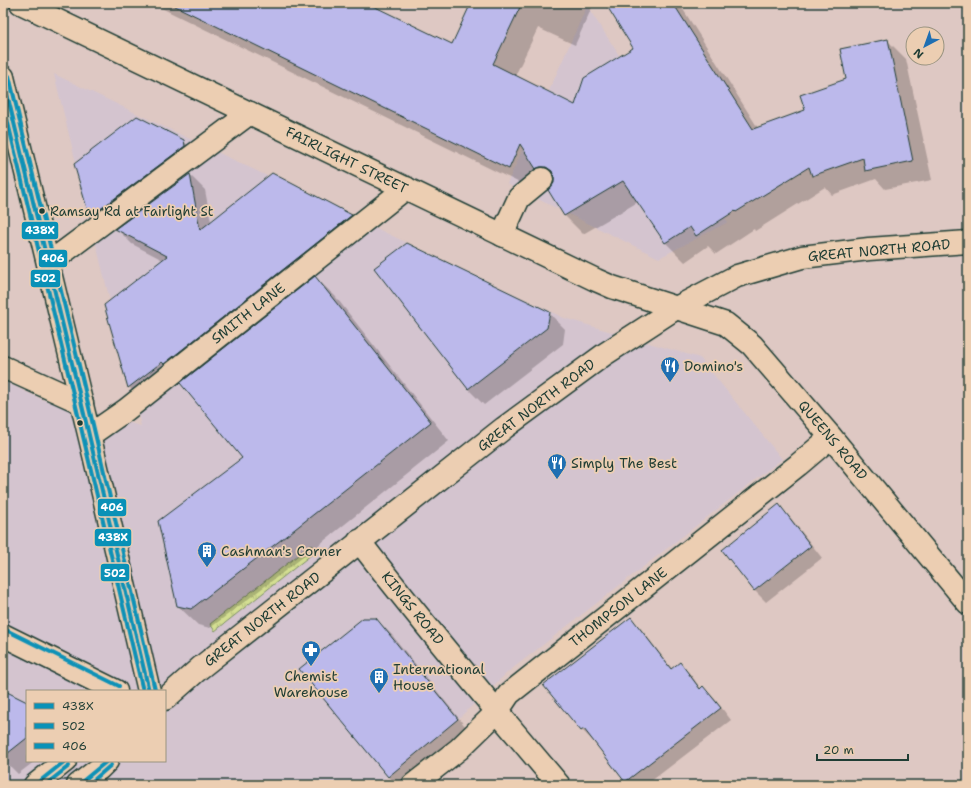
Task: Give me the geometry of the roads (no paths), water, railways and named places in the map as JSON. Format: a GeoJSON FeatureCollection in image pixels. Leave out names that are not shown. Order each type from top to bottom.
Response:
{"type":"FeatureCollection","features":[{"type":"Feature","properties":{"kind":"main road","name":"FAIRLIGHT STREET"},"geometry":{"type":"LineString","coordinates":[[21,3],[596,280],[676,308]]}},
{"type":"Feature","properties":{"kind":"main road"},"geometry":{"type":"LineString","coordinates":[[3,77],[90,435],[149,690]]}},
{"type":"Feature","properties":{"kind":"main road"},"geometry":{"type":"LineString","coordinates":[[49,263],[250,113]]}},
{"type":"Feature","properties":{"kind":"main road"},"geometry":{"type":"LineString","coordinates":[[502,235],[519,198],[542,179]]}},
{"type":"Feature","properties":{"kind":"main road","name":"SMITH LANE"},"geometry":{"type":"LineString","coordinates":[[90,435],[126,410],[406,188]]}},
{"type":"Feature","properties":{"kind":"main road","name":"GREAT NORTH ROAD"},"geometry":{"type":"LineString","coordinates":[[166,698],[200,668],[504,428],[606,354],[676,308],[738,276],[802,257],[869,249],[968,242]]}},
{"type":"Feature","properties":{"kind":"main road","name":"QUEENS ROAD"},"geometry":{"type":"LineString","coordinates":[[676,308],[726,324],[752,345],[831,437],[968,603]]}},
{"type":"Feature","properties":{"kind":"main road"},"geometry":{"type":"LineString","coordinates":[[14,377],[82,403]]}},
{"type":"Feature","properties":{"kind":"main road","name":"THOMPSON LANE"},"geometry":{"type":"LineString","coordinates":[[413,785],[459,749],[497,712],[509,694],[792,470],[831,437]]}},
{"type":"Feature","properties":{"kind":"main road","name":"KINGS ROAD"},"geometry":{"type":"LineString","coordinates":[[359,542],[497,712],[559,785]]}},
{"type":"Feature","properties":{"kind":"main road"},"geometry":{"type":"LineString","coordinates":[[3,635],[114,690]]}},
{"type":"Feature","properties":{"kind":"main road"},"geometry":{"type":"LineString","coordinates":[[35,785],[64,762]]}},
{"type":"Feature","properties":{"kind":"main road"},"geometry":{"type":"LineString","coordinates":[[78,785],[100,768],[105,762]]}},
{"type":"Feature","properties":{"kind":"place","name":"Ramsay Rd at Fairlight St"},"geometry":{"type":"Point","coordinates":[42,211]}},
{"type":"Feature","properties":{"kind":"place","name":"Domino's"},"geometry":{"type":"Point","coordinates":[670,383]}},
{"type":"Feature","properties":{"kind":"place","name":"Simply The Best"},"geometry":{"type":"Point","coordinates":[557,480]}},
{"type":"Feature","properties":{"kind":"place","name":"Cashman's Corner"},"geometry":{"type":"Point","coordinates":[207,568]}},
{"type":"Feature","properties":{"kind":"place","name":"Chemist Warehouse"},"geometry":{"type":"Point","coordinates":[311,667]}},
{"type":"Feature","properties":{"kind":"place","name":"International House"},"geometry":{"type":"Point","coordinates":[379,694]}}]}
